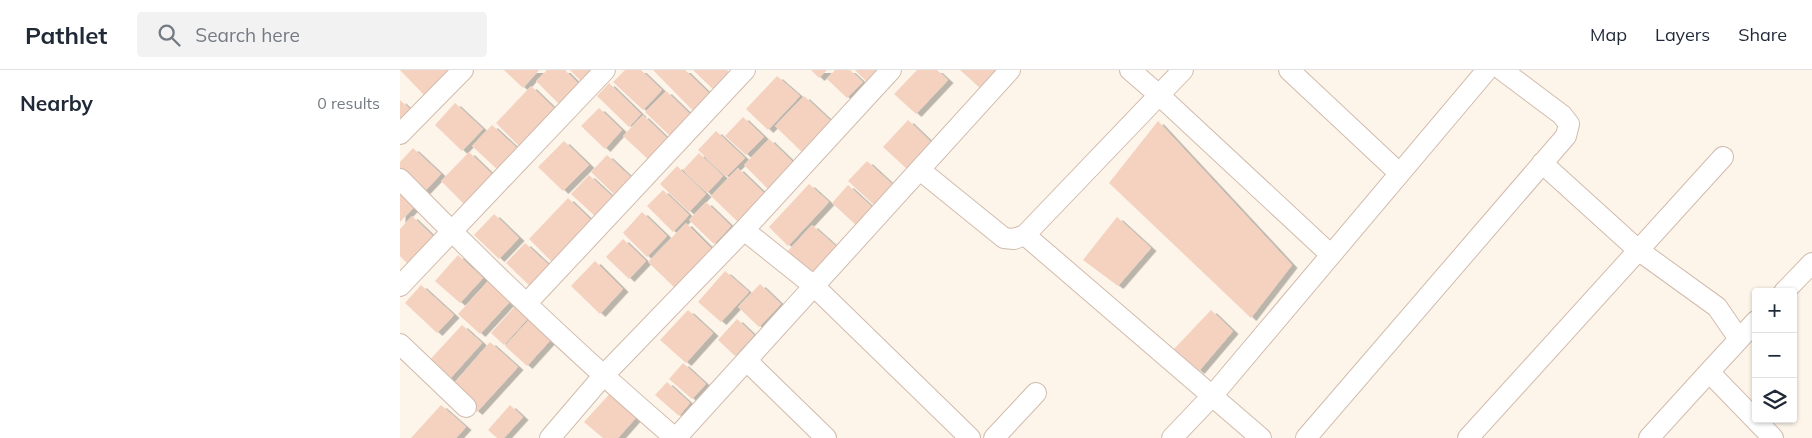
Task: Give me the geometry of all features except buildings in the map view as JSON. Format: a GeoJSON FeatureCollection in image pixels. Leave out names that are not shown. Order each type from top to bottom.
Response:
{"type":"FeatureCollection","features":[{"type":"Feature","properties":{"kind":"street"},"geometry":{"type":"LineString","coordinates":[[400,134],[462,70]]}},
{"type":"Feature","properties":{"kind":"street"},"geometry":{"type":"LineString","coordinates":[[400,286],[605,70]]}},
{"type":"Feature","properties":{"kind":"street"},"geometry":{"type":"LineString","coordinates":[[527,303],[745,70]]}},
{"type":"Feature","properties":{"kind":"street"},"geometry":{"type":"LineString","coordinates":[[550,438],[603,376],[744,230],[890,70]]}},
{"type":"Feature","properties":{"kind":"street"},"geometry":{"type":"LineString","coordinates":[[400,179],[452,232],[603,376],[676,438],[1010,70]]}},
{"type":"Feature","properties":{"kind":"street"},"geometry":{"type":"LineString","coordinates":[[1130,70],[1330,254]]}},
{"type":"Feature","properties":{"kind":"street"},"geometry":{"type":"LineString","coordinates":[[920,170],[1004,238],[1014,239],[1025,235],[1183,70]]}},
{"type":"Feature","properties":{"kind":"street"},"geometry":{"type":"LineString","coordinates":[[1289,70],[1399,173]]}},
{"type":"Feature","properties":{"kind":"street"},"geometry":{"type":"LineString","coordinates":[[1172,438],[1213,395],[1487,70]]}},
{"type":"Feature","properties":{"kind":"street"},"geometry":{"type":"LineString","coordinates":[[1306,438],[1566,136],[1569,124],[1562,115],[1502,70]]}},
{"type":"Feature","properties":{"kind":"street"},"geometry":{"type":"LineString","coordinates":[[1468,438],[1723,157]]}},
{"type":"Feature","properties":{"kind":"street"},"geometry":{"type":"LineString","coordinates":[[1542,163],[1638,250],[1716,307],[1738,339]]}},
{"type":"Feature","properties":{"kind":"street"},"geometry":{"type":"LineString","coordinates":[[744,230],[814,286],[970,438]]}},
{"type":"Feature","properties":{"kind":"street"},"geometry":{"type":"LineString","coordinates":[[1025,235],[1261,438]]}},
{"type":"Feature","properties":{"kind":"street"},"geometry":{"type":"LineString","coordinates":[[1788,288],[1812,263]]}},
{"type":"Feature","properties":{"kind":"street"},"geometry":{"type":"LineString","coordinates":[[1649,438],[1752,325]]}},
{"type":"Feature","properties":{"kind":"street"},"geometry":{"type":"LineString","coordinates":[[400,344],[466,407]]}},
{"type":"Feature","properties":{"kind":"street"},"geometry":{"type":"LineString","coordinates":[[747,361],[826,438]]}},
{"type":"Feature","properties":{"kind":"street"},"geometry":{"type":"LineString","coordinates":[[1709,372],[1773,438]]}},
{"type":"Feature","properties":{"kind":"street"},"geometry":{"type":"LineString","coordinates":[[994,438],[1036,393]]}}]}
